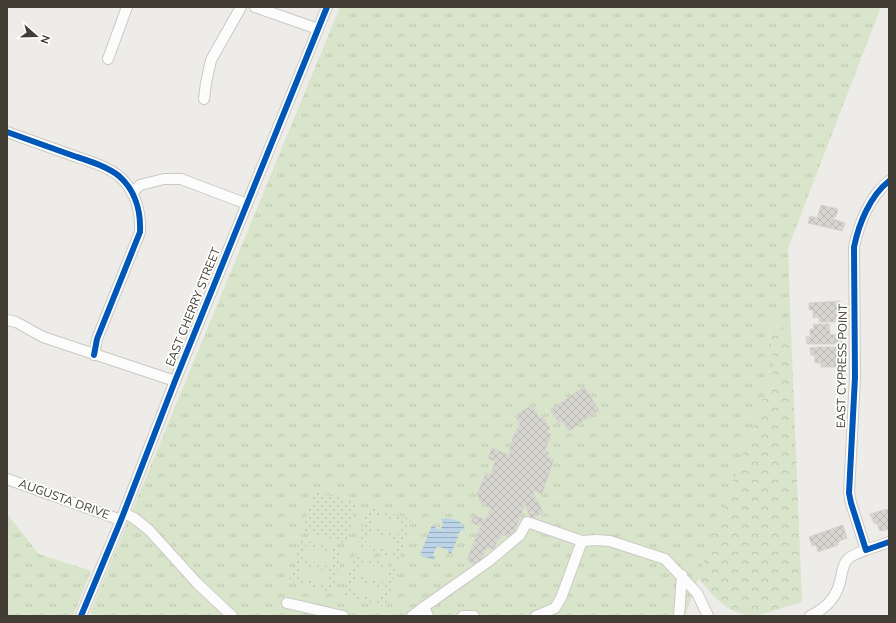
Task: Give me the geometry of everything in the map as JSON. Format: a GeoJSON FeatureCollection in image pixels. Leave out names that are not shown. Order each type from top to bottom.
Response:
{"type":"FeatureCollection","features":[{"type":"Feature","properties":{"kind":"street"},"geometry":{"type":"LineString","coordinates":[[108,60],[127,7]]}},
{"type":"Feature","properties":{"kind":"street"},"geometry":{"type":"LineString","coordinates":[[204,100],[211,60],[240,7]]}},
{"type":"Feature","properties":{"kind":"street"},"geometry":{"type":"LineString","coordinates":[[255,7],[318,29]]}},
{"type":"Feature","properties":{"kind":"street","name":"EAST CHERRY STREET"},"geometry":{"type":"LineString","coordinates":[[81,616],[327,7]]}},
{"type":"Feature","properties":{"kind":"street"},"geometry":{"type":"LineString","coordinates":[[7,132],[102,166],[119,176],[132,193],[138,205],[141,220],[140,232],[97,339],[94,355]]}},
{"type":"Feature","properties":{"kind":"street"},"geometry":{"type":"LineString","coordinates":[[132,193],[140,185],[164,179],[181,179],[247,204]]}},
{"type":"Feature","properties":{"kind":"street","name":"EAST CYPRESS POINT"},"geometry":{"type":"LineString","coordinates":[[866,550],[849,493],[855,377],[854,247],[856,236],[871,202],[886,184]]}},
{"type":"Feature","properties":{"kind":"street"},"geometry":{"type":"LineString","coordinates":[[7,320],[16,322],[43,337],[175,381]]}},
{"type":"Feature","properties":{"kind":"street","name":"AUGUSTA DRIVE"},"geometry":{"type":"LineString","coordinates":[[7,478],[122,516],[134,518],[147,529],[197,583],[232,616]]}},
{"type":"Feature","properties":{"kind":"street"},"geometry":{"type":"LineString","coordinates":[[412,616],[426,611],[489,562],[520,535],[527,522],[582,541],[610,541],[665,558],[697,593],[708,616]]}},
{"type":"Feature","properties":{"kind":"street"},"geometry":{"type":"LineString","coordinates":[[536,616],[554,608],[562,598],[582,541]]}},
{"type":"Feature","properties":{"kind":"street"},"geometry":{"type":"LineString","coordinates":[[810,616],[822,610],[831,600],[840,583],[843,566],[849,558],[889,542]]}},
{"type":"Feature","properties":{"kind":"street"},"geometry":{"type":"LineString","coordinates":[[679,616],[682,575]]}},
{"type":"Feature","properties":{"kind":"street"},"geometry":{"type":"LineString","coordinates":[[288,603],[343,616]]}},
{"type":"Feature","properties":{"kind":"street"},"geometry":{"type":"LineString","coordinates":[[463,616],[474,616]]}},
{"type":"Feature","properties":{"kind":"green space"},"geometry":{"type":"Polygon","coordinates":[[[340,7],[881,7],[788,248],[791,331],[768,320],[774,369],[685,616],[97,616],[90,613],[340,7]]]}},
{"type":"Feature","properties":{"kind":"green space"},"geometry":{"type":"Polygon","coordinates":[[[768,320],[791,331],[802,602],[756,616],[738,613],[730,609],[716,598],[698,578],[774,369],[768,320]]]}},
{"type":"Feature","properties":{"kind":"green space"},"geometry":{"type":"Polygon","coordinates":[[[314,491],[357,503],[346,543],[303,531],[314,491]]]}},
{"type":"Feature","properties":{"kind":"green space"},"geometry":{"type":"Polygon","coordinates":[[[368,507],[411,519],[400,559],[357,547],[368,507]]]}},
{"type":"Feature","properties":{"kind":"green space"},"geometry":{"type":"Polygon","coordinates":[[[7,514],[39,554],[91,571],[73,616],[7,616],[7,514]]]}},
{"type":"Feature","properties":{"kind":"green space"},"geometry":{"type":"Polygon","coordinates":[[[374,514],[402,522],[399,534],[370,526],[374,514]]]}},
{"type":"Feature","properties":{"kind":"green space"},"geometry":{"type":"Polygon","coordinates":[[[369,532],[397,540],[393,552],[365,545],[369,532]]]}},
{"type":"Feature","properties":{"kind":"green space"},"geometry":{"type":"Polygon","coordinates":[[[300,539],[343,551],[332,592],[289,580],[300,539]]]}},
{"type":"Feature","properties":{"kind":"green space"},"geometry":{"type":"Polygon","coordinates":[[[306,546],[334,554],[331,567],[302,559],[306,546]]]}},
{"type":"Feature","properties":{"kind":"green space"},"geometry":{"type":"Polygon","coordinates":[[[354,555],[397,567],[386,607],[343,595],[354,555]]]}},
{"type":"Feature","properties":{"kind":"green space"},"geometry":{"type":"Polygon","coordinates":[[[360,562],[389,570],[385,583],[357,575],[360,562]]]}},
{"type":"Feature","properties":{"kind":"green space"},"geometry":{"type":"Polygon","coordinates":[[[301,564],[329,572],[326,585],[297,577],[301,564]]]}},
{"type":"Feature","properties":{"kind":"green space"},"geometry":{"type":"Polygon","coordinates":[[[355,580],[383,588],[380,600],[352,592],[355,580]]]}},
{"type":"Feature","properties":{"kind":"water"},"geometry":{"type":"Polygon","coordinates":[[[448,518],[459,521],[465,529],[460,531],[458,536],[452,534],[458,537],[451,554],[448,550],[437,546],[433,555],[435,556],[434,560],[420,555],[432,525],[436,526],[435,528],[446,532],[441,529],[443,523],[441,519],[448,518]]]}},
{"type":"Feature","properties":{"kind":"building"},"geometry":{"type":"Polygon","coordinates":[[[821,205],[838,209],[836,217],[834,216],[833,219],[845,223],[842,231],[808,223],[810,216],[817,218],[821,205]]]}},
{"type":"Feature","properties":{"kind":"building"},"geometry":{"type":"Polygon","coordinates":[[[840,301],[841,314],[836,315],[837,320],[835,320],[835,322],[819,322],[819,317],[813,318],[813,310],[809,310],[809,303],[840,301]]]}},
{"type":"Feature","properties":{"kind":"building"},"geometry":{"type":"Polygon","coordinates":[[[813,324],[829,324],[830,334],[828,335],[841,334],[842,344],[807,344],[806,337],[810,337],[810,329],[814,329],[813,324]]]}},
{"type":"Feature","properties":{"kind":"building"},"geometry":{"type":"Polygon","coordinates":[[[841,347],[842,360],[838,360],[837,367],[821,367],[821,363],[815,363],[815,355],[811,355],[810,348],[841,347]]]}},
{"type":"Feature","properties":{"kind":"building"},"geometry":{"type":"Polygon","coordinates":[[[584,387],[599,410],[569,431],[562,421],[559,423],[550,410],[584,387]]]}},
{"type":"Feature","properties":{"kind":"building"},"geometry":{"type":"Polygon","coordinates":[[[532,405],[540,419],[543,417],[550,429],[546,432],[551,434],[545,451],[549,452],[547,457],[554,460],[542,494],[534,490],[533,492],[535,499],[538,501],[543,513],[531,519],[525,504],[512,537],[501,535],[494,549],[486,548],[478,567],[467,560],[480,527],[483,528],[471,523],[474,515],[486,520],[490,510],[491,511],[492,509],[482,504],[477,494],[486,473],[490,475],[495,462],[488,458],[492,448],[509,455],[512,439],[520,423],[515,416],[532,405]]]}},
{"type":"Feature","properties":{"kind":"building"},"geometry":{"type":"Polygon","coordinates":[[[887,509],[889,513],[889,529],[880,531],[877,523],[875,524],[870,514],[887,509]]]}},
{"type":"Feature","properties":{"kind":"building"},"geometry":{"type":"Polygon","coordinates":[[[843,525],[847,538],[839,541],[840,542],[838,542],[838,545],[818,552],[816,545],[812,546],[809,537],[843,525]]]}},
{"type":"Feature","properties":{"kind":"cycle path"},"geometry":{"type":"LineString","coordinates":[[81,616],[327,7]]}},
{"type":"Feature","properties":{"kind":"cycle path"},"geometry":{"type":"LineString","coordinates":[[7,132],[109,169],[125,182],[136,201],[140,232],[97,339],[94,355]]}},
{"type":"Feature","properties":{"kind":"cycle path"},"geometry":{"type":"LineString","coordinates":[[889,181],[876,194],[866,211],[854,247],[855,377],[849,493],[866,550],[889,542]]}}]}
